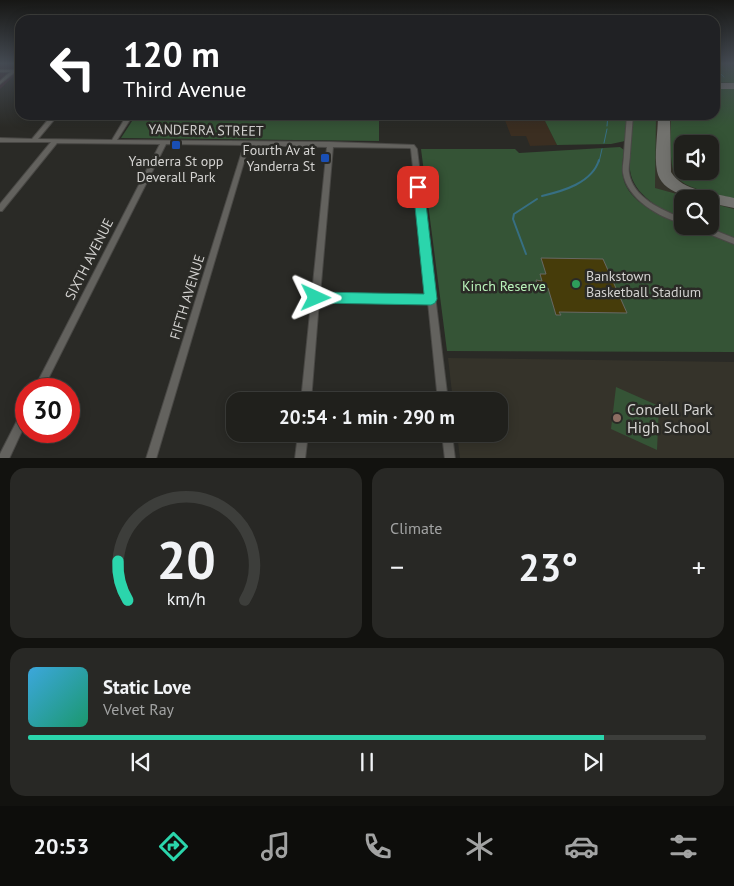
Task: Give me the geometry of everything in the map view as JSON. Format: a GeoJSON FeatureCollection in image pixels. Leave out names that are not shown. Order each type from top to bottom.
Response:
{"type":"FeatureCollection","features":[{"type":"Feature","properties":{"kind":"street"},"geometry":{"type":"LineString","coordinates":[[33,141],[51,120]]}},
{"type":"Feature","properties":{"kind":"street"},"geometry":{"type":"LineString","coordinates":[[112,142],[127,120]]}},
{"type":"Feature","properties":{"kind":"street"},"geometry":{"type":"LineString","coordinates":[[630,120],[626,172],[628,180],[638,194],[653,207],[674,217]]}},
{"type":"Feature","properties":{"kind":"street","name":"YANDERRA STREET"},"geometry":{"type":"LineString","coordinates":[[0,140],[412,146],[414,149],[431,299]]}},
{"type":"Feature","properties":{"kind":"street"},"geometry":{"type":"LineString","coordinates":[[0,209],[55,141]]}},
{"type":"Feature","properties":{"kind":"street","name":"SIXTH AVENUE"},"geometry":{"type":"LineString","coordinates":[[44,378],[164,142]]}},
{"type":"Feature","properties":{"kind":"street","name":"FIFTH AVENUE"},"geometry":{"type":"LineString","coordinates":[[151,458],[247,144]]}},
{"type":"Feature","properties":{"kind":"street"},"geometry":{"type":"LineString","coordinates":[[307,392],[330,144]]}},
{"type":"Feature","properties":{"kind":"street"},"geometry":{"type":"LineString","coordinates":[[719,235],[734,241]]}},
{"type":"Feature","properties":{"kind":"street"},"geometry":{"type":"LineString","coordinates":[[316,298],[431,299],[442,392]]}},
{"type":"Feature","properties":{"kind":"street"},"geometry":{"type":"LineString","coordinates":[[3,458],[15,434]]}},
{"type":"Feature","properties":{"kind":"street"},"geometry":{"type":"LineString","coordinates":[[300,458],[301,442]]}},
{"type":"Feature","properties":{"kind":"street"},"geometry":{"type":"LineString","coordinates":[[448,442],[450,458]]}},
{"type":"Feature","properties":{"kind":"shaded area"},"geometry":{"type":"Polygon","coordinates":[[[720,84],[734,84],[734,225],[719,218],[719,190],[674,190],[674,196],[653,188],[644,120],[720,120],[720,84]]]}},
{"type":"Feature","properties":{"kind":"shaded area"},"geometry":{"type":"Polygon","coordinates":[[[505,120],[544,120],[557,145],[530,146],[526,136],[511,136],[505,120]]]}},
{"type":"Feature","properties":{"kind":"shaded area","name":"Condell Park High School"},"geometry":{"type":"Polygon","coordinates":[[[448,358],[734,362],[734,458],[460,458],[458,442],[508,442],[508,392],[452,392],[448,358]]]}},
{"type":"Feature","properties":{"kind":"green space"},"geometry":{"type":"Polygon","coordinates":[[[720,89],[734,89],[734,199],[719,195],[719,190],[699,190],[680,180],[719,180],[719,135],[674,135],[674,172],[671,120],[720,120],[720,89]]]}},
{"type":"Feature","properties":{"kind":"green space"},"geometry":{"type":"Polygon","coordinates":[[[133,120],[379,120],[379,141],[121,138],[133,120]]]}},
{"type":"Feature","properties":{"kind":"green space"},"geometry":{"type":"Polygon","coordinates":[[[544,120],[627,120],[625,141],[611,144],[557,145],[544,120]]]}},
{"type":"Feature","properties":{"kind":"green space"},"geometry":{"type":"Polygon","coordinates":[[[633,120],[656,120],[655,188],[674,193],[674,215],[642,194],[632,179],[629,157],[633,120]]]}},
{"type":"Feature","properties":{"kind":"green space","name":"Kinch Reserve"},"geometry":{"type":"Polygon","coordinates":[[[620,147],[624,150],[622,167],[626,186],[631,194],[646,207],[674,220],[674,235],[712,235],[734,244],[734,352],[447,351],[421,149],[515,149],[519,153],[620,147]]]}},
{"type":"Feature","properties":{"kind":"green space"},"geometry":{"type":"Polygon","coordinates":[[[719,205],[734,209],[734,239],[719,233],[719,205]]]}},
{"type":"Feature","properties":{"kind":"green space"},"geometry":{"type":"Polygon","coordinates":[[[616,387],[659,406],[657,450],[611,429],[616,387]]]}},
{"type":"Feature","properties":{"kind":"building","name":"Bankstown Basketball Stadium"},"geometry":{"type":"Polygon","coordinates":[[[541,258],[603,259],[627,313],[559,312],[561,315],[556,315],[548,288],[538,288],[536,280],[542,281],[540,274],[546,274],[541,258]]]}},
{"type":"Feature","properties":{"kind":"waterway"},"geometry":{"type":"LineString","coordinates":[[607,126],[608,120]]}},
{"type":"Feature","properties":{"kind":"waterway"},"geometry":{"type":"LineString","coordinates":[[604,143],[607,129]]}},
{"type":"Feature","properties":{"kind":"waterway"},"geometry":{"type":"LineString","coordinates":[[599,162],[602,149]]}},
{"type":"Feature","properties":{"kind":"waterway"},"geometry":{"type":"LineString","coordinates":[[542,196],[576,185],[590,175],[599,160]]}},
{"type":"Feature","properties":{"kind":"waterway"},"geometry":{"type":"LineString","coordinates":[[526,254],[513,219],[514,214],[537,199]]}},
{"type":"Feature","properties":{"kind":"taxiway"},"geometry":{"type":"LineString","coordinates":[[720,86],[734,86]]}},
{"type":"Feature","properties":{"kind":"taxiway"},"geometry":{"type":"LineString","coordinates":[[664,120],[664,172],[668,179],[675,185],[694,194],[734,203]]}},
{"type":"Feature","properties":{"kind":"place","name":"Yanderra St opp Deverall Park"},"geometry":{"type":"Point","coordinates":[176,145]}},
{"type":"Feature","properties":{"kind":"place","name":"Fourth Av at Yanderra St"},"geometry":{"type":"Point","coordinates":[325,158]}},
{"type":"Feature","properties":{"kind":"place","name":"Bankstown Basketball Stadium"},"geometry":{"type":"Point","coordinates":[576,284]}},
{"type":"Feature","properties":{"kind":"place","name":"Condell Park High School"},"geometry":{"type":"Point","coordinates":[617,418]}},
{"type":"Feature","properties":{"kind":"route"},"geometry":{"type":"LineString","coordinates":[[316,298],[431,299],[418,187]]}}]}
